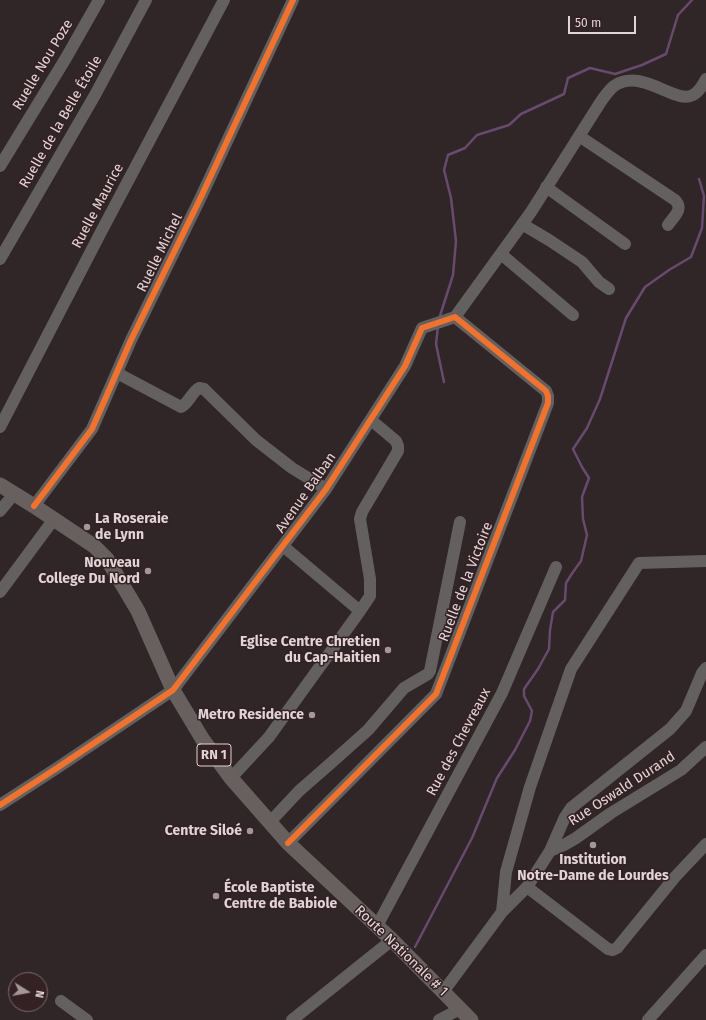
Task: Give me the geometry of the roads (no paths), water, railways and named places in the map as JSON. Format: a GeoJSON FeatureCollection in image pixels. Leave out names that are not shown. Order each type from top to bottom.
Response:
{"type":"FeatureCollection","features":[{"type":"Feature","properties":{"kind":"main road","name":"Route Nationale # 1"},"geometry":{"type":"LineString","coordinates":[[0,485],[94,546],[107,559],[138,611],[173,690],[203,740],[231,778],[288,843],[392,940],[471,1020]]}},
{"type":"Feature","properties":{"kind":"street","name":"Ruelle Nou Poze"},"geometry":{"type":"LineString","coordinates":[[0,166],[66,58],[99,0]]}},
{"type":"Feature","properties":{"kind":"street","name":"Ruelle de la Belle Étoile"},"geometry":{"type":"LineString","coordinates":[[0,258],[95,95],[146,0]]}},
{"type":"Feature","properties":{"kind":"street","name":"Ruelle Maurice"},"geometry":{"type":"LineString","coordinates":[[0,427],[224,0]]}},
{"type":"Feature","properties":{"kind":"street","name":"Ruelle Michel"},"geometry":{"type":"LineString","coordinates":[[34,506],[92,430],[131,340],[200,198],[293,0]]}},
{"type":"Feature","properties":{"kind":"street"},"geometry":{"type":"LineString","coordinates":[[455,317],[531,212],[600,102],[613,86],[624,81],[648,82],[676,95],[685,97],[692,96],[700,89],[706,79]]}},
{"type":"Feature","properties":{"kind":"street"},"geometry":{"type":"LineString","coordinates":[[579,136],[675,200],[679,204],[679,208],[668,225]]}},
{"type":"Feature","properties":{"kind":"street"},"geometry":{"type":"LineString","coordinates":[[546,187],[625,244]]}},
{"type":"Feature","properties":{"kind":"street"},"geometry":{"type":"LineString","coordinates":[[522,224],[582,262],[599,282],[608,289]]}},
{"type":"Feature","properties":{"kind":"street"},"geometry":{"type":"LineString","coordinates":[[501,254],[573,315]]}},
{"type":"Feature","properties":{"kind":"street","name":"Avenue Balban"},"geometry":{"type":"LineString","coordinates":[[0,806],[173,690],[326,489],[405,366],[422,328],[455,317]]}},
{"type":"Feature","properties":{"kind":"street","name":"Ruelle de la Victoire"},"geometry":{"type":"LineString","coordinates":[[288,843],[436,694],[548,403],[546,391],[455,317]]}},
{"type":"Feature","properties":{"kind":"street"},"geometry":{"type":"LineString","coordinates":[[117,373],[181,408],[185,406],[196,390],[199,388],[204,389],[256,440],[292,468],[326,489]]}},
{"type":"Feature","properties":{"kind":"street"},"geometry":{"type":"LineString","coordinates":[[231,778],[269,737],[370,596],[370,579],[360,519],[362,512],[398,451],[396,441],[371,420]]}},
{"type":"Feature","properties":{"kind":"street"},"geometry":{"type":"LineString","coordinates":[[0,511],[14,494]]}},
{"type":"Feature","properties":{"kind":"street"},"geometry":{"type":"LineString","coordinates":[[0,592],[54,519]]}},
{"type":"Feature","properties":{"kind":"street"},"geometry":{"type":"LineString","coordinates":[[270,822],[298,791],[332,763],[368,730],[404,688],[428,674],[430,671],[460,522]]}},
{"type":"Feature","properties":{"kind":"street"},"geometry":{"type":"LineString","coordinates":[[283,546],[360,611]]}},
{"type":"Feature","properties":{"kind":"street"},"geometry":{"type":"LineString","coordinates":[[502,912],[506,872],[530,787],[571,669],[639,563],[706,561]]}},
{"type":"Feature","properties":{"kind":"street","name":"Rue des Chevreaux"},"geometry":{"type":"LineString","coordinates":[[377,926],[502,693],[556,567]]}},
{"type":"Feature","properties":{"kind":"street"},"geometry":{"type":"LineString","coordinates":[[443,992],[502,912],[528,887],[550,851],[565,817],[571,808],[670,729],[686,711],[702,673],[706,668]]}},
{"type":"Feature","properties":{"kind":"street","name":"Rue Oswald Durand"},"geometry":{"type":"LineString","coordinates":[[550,851],[576,838],[611,813],[681,770],[706,747]]}},
{"type":"Feature","properties":{"kind":"street"},"geometry":{"type":"LineString","coordinates":[[528,887],[602,945],[613,950],[617,948],[675,877],[706,844]]}},
{"type":"Feature","properties":{"kind":"street"},"geometry":{"type":"LineString","coordinates":[[292,1020],[392,940]]}},
{"type":"Feature","properties":{"kind":"street"},"geometry":{"type":"LineString","coordinates":[[648,1020],[706,956]]}},
{"type":"Feature","properties":{"kind":"street"},"geometry":{"type":"LineString","coordinates":[[61,1001],[87,1020]]}},
{"type":"Feature","properties":{"kind":"street"},"geometry":{"type":"LineString","coordinates":[[439,1020],[460,1009]]}},
{"type":"Feature","properties":{"kind":"waterway"},"geometry":{"type":"LineString","coordinates":[[439,319],[453,275],[456,241],[451,198],[444,170],[448,155],[465,148],[477,135],[509,125],[521,114],[564,94],[568,78],[590,68],[615,74],[642,65],[666,54],[678,15],[692,0]]}},
{"type":"Feature","properties":{"kind":"waterway"},"geometry":{"type":"LineString","coordinates":[[415,947],[472,838],[497,778],[515,750],[530,721],[532,711],[524,696],[524,689],[538,669],[549,649],[553,612],[565,600],[566,583],[581,561],[587,535],[583,519],[582,497],[589,478],[573,449],[587,428],[600,399],[626,318],[645,287],[691,257],[702,228],[704,196],[699,179]]}},
{"type":"Feature","properties":{"kind":"waterway"},"geometry":{"type":"LineString","coordinates":[[438,326],[436,344],[444,382]]}},
{"type":"Feature","properties":{"kind":"place","name":"La Roseraie de Lynn"},"geometry":{"type":"Point","coordinates":[87,527]}},
{"type":"Feature","properties":{"kind":"place","name":"Nouveau College Du Nord"},"geometry":{"type":"Point","coordinates":[148,571]}},
{"type":"Feature","properties":{"kind":"place","name":"Eglise Centre Chretien du Cap-Haitien"},"geometry":{"type":"Point","coordinates":[388,650]}},
{"type":"Feature","properties":{"kind":"place","name":"Metro Residence"},"geometry":{"type":"Point","coordinates":[312,715]}},
{"type":"Feature","properties":{"kind":"place","name":"Centre Siloé"},"geometry":{"type":"Point","coordinates":[250,831]}},
{"type":"Feature","properties":{"kind":"place","name":"Institution Notre-Dame de Lourdes"},"geometry":{"type":"Point","coordinates":[593,845]}},
{"type":"Feature","properties":{"kind":"place","name":"École Baptiste Centre de Babiole"},"geometry":{"type":"Point","coordinates":[216,896]}}]}
